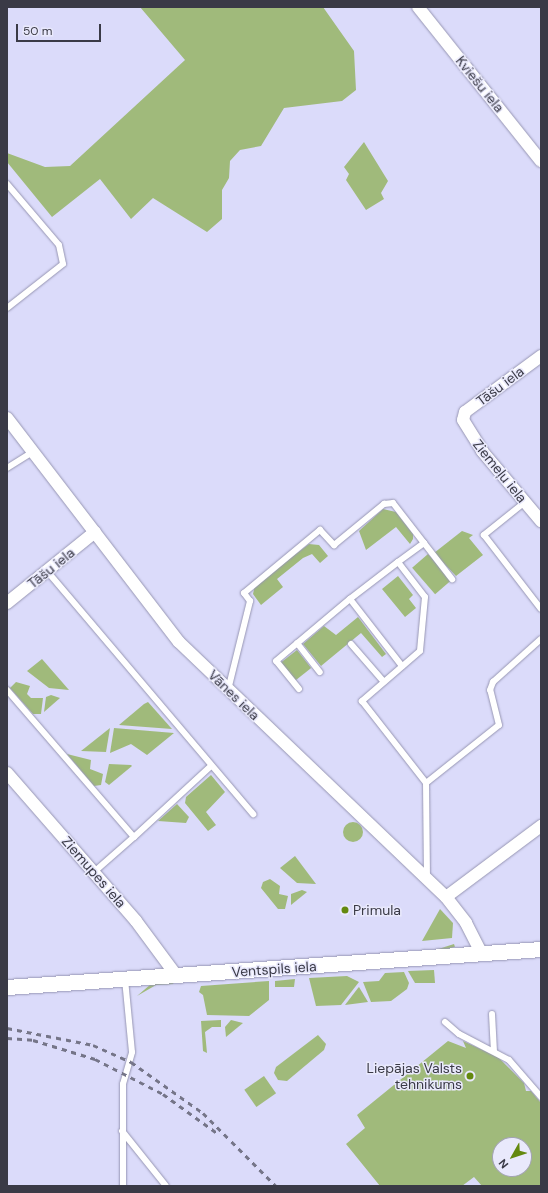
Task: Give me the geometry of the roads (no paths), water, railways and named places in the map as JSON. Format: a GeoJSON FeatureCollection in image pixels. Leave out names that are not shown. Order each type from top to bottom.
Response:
{"type":"FeatureCollection","features":[{"type":"Feature","properties":{"kind":"street","name":"Kviešu iela"},"geometry":{"type":"LineString","coordinates":[[418,7],[541,161]]}},
{"type":"Feature","properties":{"kind":"street","name":"Tāšu iela"},"geometry":{"type":"LineString","coordinates":[[463,420],[466,412],[541,356]]}},
{"type":"Feature","properties":{"kind":"street","name":"Vānes iela"},"geometry":{"type":"LineString","coordinates":[[7,418],[34,451],[179,642],[446,897],[466,923],[481,953]]}},
{"type":"Feature","properties":{"kind":"street","name":"Ziemeļu iela"},"geometry":{"type":"LineString","coordinates":[[463,420],[482,451],[541,521]]}},
{"type":"Feature","properties":{"kind":"street","name":"Tāšu iela"},"geometry":{"type":"LineString","coordinates":[[7,603],[95,532]]}},
{"type":"Feature","properties":{"kind":"street","name":"Ziemupes iela"},"geometry":{"type":"LineString","coordinates":[[7,773],[94,872],[176,975]]}},
{"type":"Feature","properties":{"kind":"street"},"geometry":{"type":"LineString","coordinates":[[446,897],[541,826]]}},
{"type":"Feature","properties":{"kind":"street","name":"Ventspils iela"},"geometry":{"type":"LineString","coordinates":[[7,987],[541,949]]}},
{"type":"Feature","properties":{"kind":"lane"},"geometry":{"type":"LineString","coordinates":[[7,184],[59,245],[63,264],[7,308]]}},
{"type":"Feature","properties":{"kind":"lane"},"geometry":{"type":"LineString","coordinates":[[7,468],[34,451]]}},
{"type":"Feature","properties":{"kind":"lane"},"geometry":{"type":"LineString","coordinates":[[525,502],[484,536],[541,608]]}},
{"type":"Feature","properties":{"kind":"lane"},"geometry":{"type":"LineString","coordinates":[[228,690],[250,601],[244,593],[320,530],[334,545],[384,504],[393,504],[452,579]]}},
{"type":"Feature","properties":{"kind":"lane"},"geometry":{"type":"LineString","coordinates":[[299,689],[276,661],[350,599],[424,543]]}},
{"type":"Feature","properties":{"kind":"lane"},"geometry":{"type":"LineString","coordinates":[[398,562],[425,597],[420,651],[362,701],[426,782],[427,878]]}},
{"type":"Feature","properties":{"kind":"lane"},"geometry":{"type":"LineString","coordinates":[[47,571],[253,814]]}},
{"type":"Feature","properties":{"kind":"lane"},"geometry":{"type":"LineString","coordinates":[[350,599],[402,666]]}},
{"type":"Feature","properties":{"kind":"lane"},"geometry":{"type":"LineString","coordinates":[[426,782],[499,725],[490,690],[493,682],[541,639]]}},
{"type":"Feature","properties":{"kind":"lane"},"geometry":{"type":"LineString","coordinates":[[297,643],[320,672]]}},
{"type":"Feature","properties":{"kind":"lane"},"geometry":{"type":"LineString","coordinates":[[351,644],[384,682]]}},
{"type":"Feature","properties":{"kind":"lane"},"geometry":{"type":"LineString","coordinates":[[7,690],[134,837]]}},
{"type":"Feature","properties":{"kind":"lane"},"geometry":{"type":"LineString","coordinates":[[94,872],[211,766]]}},
{"type":"Feature","properties":{"kind":"lane"},"geometry":{"type":"LineString","coordinates":[[123,1186],[123,1084],[132,1052],[125,979]]}},
{"type":"Feature","properties":{"kind":"lane"},"geometry":{"type":"LineString","coordinates":[[492,1014],[494,1051]]}},
{"type":"Feature","properties":{"kind":"lane"},"geometry":{"type":"LineString","coordinates":[[445,1022],[459,1034],[494,1051],[516,1066],[541,1097]]}},
{"type":"Feature","properties":{"kind":"lane"},"geometry":{"type":"LineString","coordinates":[[122,1131],[166,1186]]}},
{"type":"Feature","properties":{"kind":"railway"},"geometry":{"type":"LineString","coordinates":[[7,1028],[93,1045],[131,1062],[203,1113],[276,1186]]}},
{"type":"Feature","properties":{"kind":"railway"},"geometry":{"type":"LineString","coordinates":[[7,1038],[33,1040],[95,1059],[163,1094],[217,1133]]}},
{"type":"Feature","properties":{"kind":"place","name":"Primula"},"geometry":{"type":"Point","coordinates":[345,910]}},
{"type":"Feature","properties":{"kind":"place","name":"Liepājas Valsts tehnikums"},"geometry":{"type":"Point","coordinates":[470,1076]}}]}
